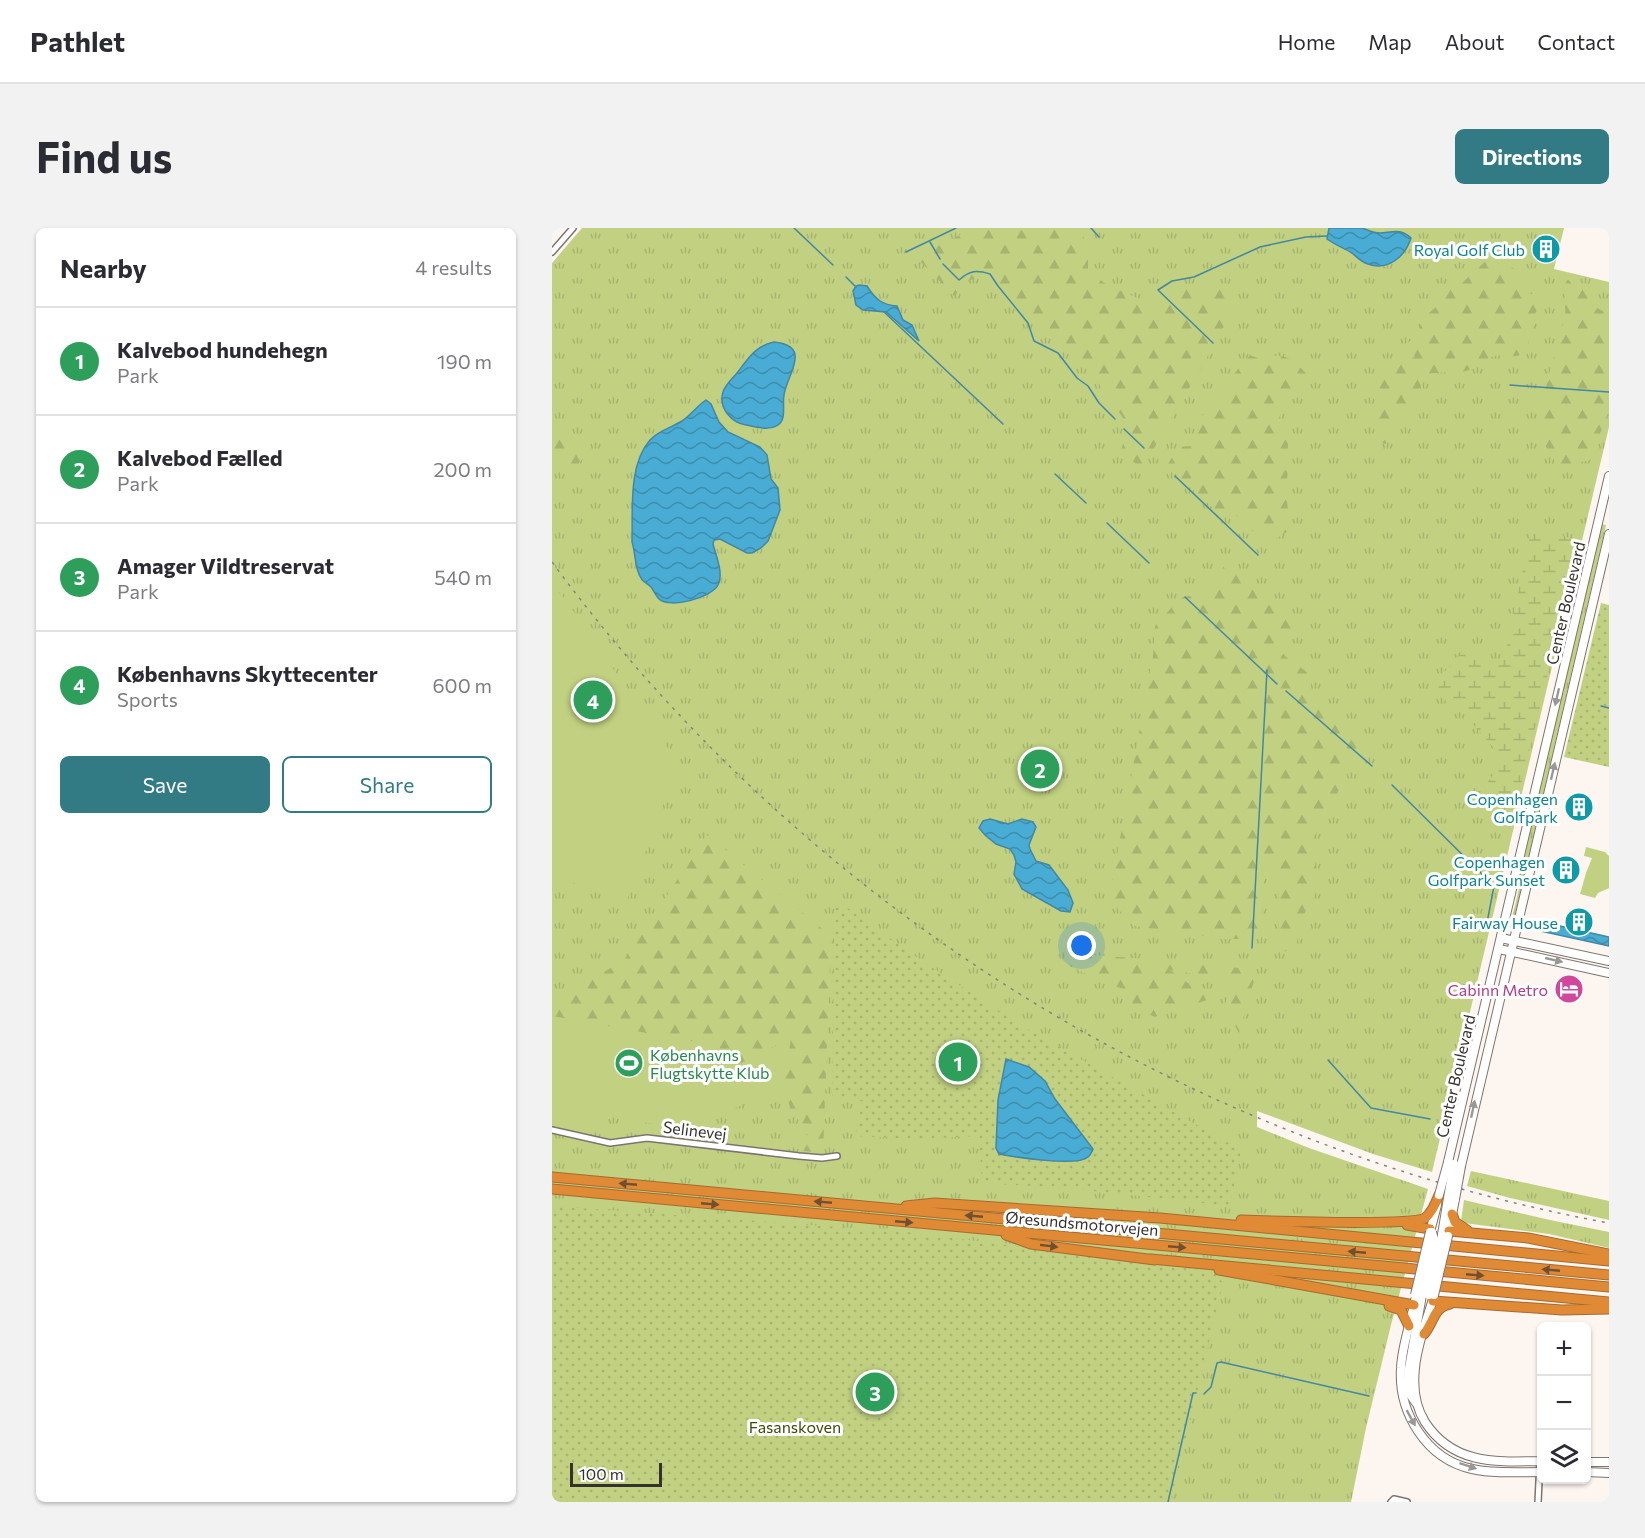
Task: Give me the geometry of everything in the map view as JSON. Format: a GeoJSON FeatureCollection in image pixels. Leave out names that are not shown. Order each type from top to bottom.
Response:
{"type":"FeatureCollection","features":[{"type":"Feature","properties":{"kind":"highway","name":"Øresundsmotorvejen"},"geometry":{"type":"LineString","coordinates":[[552,1177],[1609,1275]]}},
{"type":"Feature","properties":{"kind":"highway","name":"Øresundsmotorvejen"},"geometry":{"type":"LineString","coordinates":[[552,1189],[1609,1287]]}},
{"type":"Feature","properties":{"kind":"highway"},"geometry":{"type":"LineString","coordinates":[[1160,1218],[1384,1222],[1419,1220],[1425,1218],[1448,1197]]}},
{"type":"Feature","properties":{"kind":"highway"},"geometry":{"type":"LineString","coordinates":[[881,1208],[935,1203],[1160,1218],[1609,1260]]}},
{"type":"Feature","properties":{"kind":"highway"},"geometry":{"type":"LineString","coordinates":[[1452,1214],[1459,1226],[1472,1232]]}},
{"type":"Feature","properties":{"kind":"highway"},"geometry":{"type":"LineString","coordinates":[[1384,1222],[1431,1231]]}},
{"type":"Feature","properties":{"kind":"highway"},"geometry":{"type":"LineString","coordinates":[[993,1230],[1030,1244],[1151,1259],[1609,1302]]}},
{"type":"Feature","properties":{"kind":"highway"},"geometry":{"type":"LineString","coordinates":[[1446,1233],[1472,1232],[1528,1238],[1609,1254]]}},
{"type":"Feature","properties":{"kind":"highway"},"geometry":{"type":"LineString","coordinates":[[1151,1259],[1308,1287],[1467,1304],[1562,1310],[1609,1309]]}},
{"type":"Feature","properties":{"kind":"highway"},"geometry":{"type":"LineString","coordinates":[[1308,1287],[1335,1297],[1397,1307],[1409,1326]]}},
{"type":"Feature","properties":{"kind":"highway"},"geometry":{"type":"LineString","coordinates":[[1424,1334],[1430,1327],[1437,1309],[1442,1305],[1467,1304]]}},
{"type":"Feature","properties":{"kind":"street"},"geometry":{"type":"LineString","coordinates":[[552,252],[573,228]]}},
{"type":"Feature","properties":{"kind":"street","name":"Center Boulevard"},"geometry":{"type":"LineString","coordinates":[[1429,1428],[1417,1404],[1414,1385],[1415,1367],[1424,1334],[1424,1299],[1431,1231],[1448,1197],[1454,1164],[1457,1126],[1605,513],[1609,476]]}},
{"type":"Feature","properties":{"kind":"street","name":"Center Boulevard"},"geometry":{"type":"LineString","coordinates":[[1537,1472],[1497,1472],[1471,1468],[1447,1458],[1420,1434],[1406,1410],[1401,1388],[1401,1366],[1409,1326],[1424,1299],[1452,1214],[1448,1197],[1454,1164],[1478,1087],[1510,957],[1609,534]]}},
{"type":"Feature","properties":{"kind":"street"},"geometry":{"type":"LineString","coordinates":[[1501,938],[1609,961]]}},
{"type":"Feature","properties":{"kind":"street"},"geometry":{"type":"LineString","coordinates":[[1499,948],[1609,973]]}},
{"type":"Feature","properties":{"kind":"street","name":"Selinevej"},"geometry":{"type":"LineString","coordinates":[[552,1130],[610,1143],[647,1137],[799,1156],[822,1158],[837,1156]]}},
{"type":"Feature","properties":{"kind":"street"},"geometry":{"type":"LineString","coordinates":[[1431,1231],[1446,1233],[1448,1197]]}},
{"type":"Feature","properties":{"kind":"street"},"geometry":{"type":"LineString","coordinates":[[1417,1404],[1409,1393],[1408,1374],[1424,1299]]}},
{"type":"Feature","properties":{"kind":"street"},"geometry":{"type":"LineString","coordinates":[[1420,1434],[1429,1428],[1439,1440],[1455,1451],[1473,1458],[1497,1461],[1537,1461]]}},
{"type":"Feature","properties":{"kind":"street"},"geometry":{"type":"LineString","coordinates":[[1591,1462],[1609,1462]]}},
{"type":"Feature","properties":{"kind":"street"},"geometry":{"type":"LineString","coordinates":[[1591,1472],[1609,1473]]}},
{"type":"Feature","properties":{"kind":"street"},"geometry":{"type":"LineString","coordinates":[[1538,1502],[1540,1484]]}},
{"type":"Feature","properties":{"kind":"street"},"geometry":{"type":"LineString","coordinates":[[1393,1500],[1407,1502]]}},
{"type":"Feature","properties":{"kind":"green space","name":"Fasanskoven"},"geometry":{"type":"Polygon","coordinates":[[[582,228],[1564,228],[1554,269],[1609,282],[1609,427],[1432,1172],[1373,1154],[1257,1111],[1257,1127],[1309,1148],[1428,1189],[1391,1325],[1351,1502],[552,1502],[552,263],[582,228]]]}},
{"type":"Feature","properties":{"kind":"green space"},"geometry":{"type":"Polygon","coordinates":[[[974,228],[1080,228],[1088,248],[1088,271],[1106,284],[1153,305],[1169,285],[1231,287],[1234,304],[1220,335],[1142,469],[1121,451],[1128,425],[1095,378],[1056,332],[1029,321],[997,282],[981,274],[966,283],[954,296],[916,257],[974,228]]]}},
{"type":"Feature","properties":{"kind":"green space"},"geometry":{"type":"Polygon","coordinates":[[[1491,256],[1498,257],[1524,278],[1517,289],[1519,291],[1527,294],[1540,293],[1541,303],[1525,351],[1516,356],[1491,357],[1466,371],[1429,374],[1406,413],[1397,416],[1392,425],[1395,432],[1385,444],[1379,442],[1377,433],[1379,417],[1374,392],[1388,366],[1400,358],[1415,357],[1407,344],[1418,333],[1423,319],[1450,290],[1461,284],[1491,256]]]}},
{"type":"Feature","properties":{"kind":"green space"},"geometry":{"type":"Polygon","coordinates":[[[1567,280],[1605,288],[1589,304],[1609,314],[1609,410],[1590,460],[1561,466],[1549,453],[1543,437],[1542,418],[1544,397],[1565,316],[1567,280]]]}},
{"type":"Feature","properties":{"kind":"green space"},"geometry":{"type":"Polygon","coordinates":[[[1250,355],[1262,360],[1277,356],[1289,358],[1310,377],[1285,403],[1277,423],[1288,440],[1287,501],[1290,530],[1267,544],[1229,509],[1221,515],[1167,466],[1178,447],[1190,446],[1201,418],[1210,406],[1223,397],[1230,379],[1250,355]]]}},
{"type":"Feature","properties":{"kind":"green space"},"geometry":{"type":"Polygon","coordinates":[[[556,432],[582,433],[587,437],[585,455],[571,474],[565,473],[569,458],[552,451],[556,432]]]}},
{"type":"Feature","properties":{"kind":"green space"},"geometry":{"type":"Polygon","coordinates":[[[1601,524],[1606,525],[1512,928],[1510,927],[1520,884],[1521,869],[1601,524]]]}},
{"type":"Feature","properties":{"kind":"green space"},"geometry":{"type":"Polygon","coordinates":[[[1532,527],[1577,540],[1520,790],[1508,809],[1495,812],[1470,789],[1485,786],[1497,770],[1498,753],[1465,715],[1429,688],[1430,682],[1449,668],[1457,656],[1467,653],[1489,665],[1504,660],[1532,527]]]}},
{"type":"Feature","properties":{"kind":"green space"},"geometry":{"type":"Polygon","coordinates":[[[1227,563],[1294,624],[1282,654],[1311,675],[1310,702],[1359,746],[1312,842],[1319,887],[1303,916],[1295,950],[1279,952],[1279,889],[1272,866],[1264,873],[1261,939],[1223,939],[1135,926],[1109,900],[1153,656],[1155,626],[1180,598],[1201,593],[1227,563]]]}},
{"type":"Feature","properties":{"kind":"green space"},"geometry":{"type":"Polygon","coordinates":[[[552,584],[565,599],[679,764],[626,902],[552,875],[552,584]]]}},
{"type":"Feature","properties":{"kind":"green space"},"geometry":{"type":"Polygon","coordinates":[[[1601,603],[1609,605],[1609,767],[1564,757],[1601,603]]]}},
{"type":"Feature","properties":{"kind":"green space"},"geometry":{"type":"Polygon","coordinates":[[[707,835],[831,936],[823,1153],[803,1151],[809,1128],[792,1115],[784,1084],[790,1038],[705,1082],[706,1044],[552,1016],[552,1003],[624,960],[707,835]]]}},
{"type":"Feature","properties":{"kind":"green space"},"geometry":{"type":"Polygon","coordinates":[[[1586,847],[1605,852],[1609,856],[1609,888],[1598,893],[1595,898],[1580,894],[1592,858],[1584,856],[1586,847]]]}},
{"type":"Feature","properties":{"kind":"green space"},"geometry":{"type":"Polygon","coordinates":[[[835,899],[919,959],[1024,1027],[1241,1150],[1230,1206],[1066,1188],[982,1183],[979,1136],[918,1139],[855,1136],[862,1101],[832,1097],[835,899]]]}},
{"type":"Feature","properties":{"kind":"green space"},"geometry":{"type":"Polygon","coordinates":[[[1065,953],[1257,970],[1239,1033],[1224,1005],[1240,976],[1233,974],[1222,978],[1170,970],[1210,999],[1155,1017],[1136,1009],[1131,1001],[1132,992],[1065,964],[1065,953]]]}},
{"type":"Feature","properties":{"kind":"green space","name":"Københavns Flugtskytte Klub"},"geometry":{"type":"Polygon","coordinates":[[[552,1016],[706,1044],[706,1082],[791,1038],[784,1084],[691,1130],[593,1114],[589,1130],[552,1123],[552,1016]]]}},
{"type":"Feature","properties":{"kind":"green space"},"geometry":{"type":"Polygon","coordinates":[[[1471,1171],[1609,1201],[1609,1220],[1467,1186],[1471,1171]]]}},
{"type":"Feature","properties":{"kind":"green space"},"geometry":{"type":"Polygon","coordinates":[[[1464,1200],[1609,1232],[1609,1248],[1549,1234],[1464,1223],[1461,1221],[1464,1200]]]}},
{"type":"Feature","properties":{"kind":"green space","name":"Fasanskoven"},"geometry":{"type":"Polygon","coordinates":[[[552,1206],[907,1232],[1215,1272],[1223,1283],[1171,1502],[552,1502],[552,1206]]]}},
{"type":"Feature","properties":{"kind":"water"},"geometry":{"type":"Polygon","coordinates":[[[1329,228],[1362,228],[1377,233],[1400,232],[1411,238],[1405,251],[1395,261],[1375,266],[1363,262],[1327,239],[1329,228]]]}},
{"type":"Feature","properties":{"kind":"water"},"geometry":{"type":"Polygon","coordinates":[[[859,285],[867,286],[883,303],[897,306],[903,320],[912,325],[919,341],[886,312],[863,310],[856,305],[853,291],[859,285]]]}},
{"type":"Feature","properties":{"kind":"water"},"geometry":{"type":"Polygon","coordinates":[[[774,342],[786,345],[795,355],[795,362],[784,395],[781,422],[771,428],[741,424],[731,418],[724,409],[722,398],[724,389],[753,354],[774,342]]]}},
{"type":"Feature","properties":{"kind":"water"},"geometry":{"type":"Polygon","coordinates":[[[706,400],[711,404],[719,422],[728,432],[760,447],[767,455],[771,479],[778,488],[780,510],[768,541],[752,553],[747,553],[720,539],[714,540],[720,581],[714,590],[690,601],[664,602],[642,579],[636,565],[632,542],[635,475],[643,450],[650,440],[661,431],[682,421],[706,400]]]}},
{"type":"Feature","properties":{"kind":"water"},"geometry":{"type":"Polygon","coordinates":[[[990,819],[1008,824],[1022,819],[1033,822],[1036,827],[1029,845],[1030,849],[1036,861],[1049,865],[1068,890],[1073,903],[1070,912],[1061,911],[1022,889],[1014,874],[1016,862],[1010,849],[996,844],[979,828],[983,821],[990,819]]]}},
{"type":"Feature","properties":{"kind":"water"},"geometry":{"type":"Polygon","coordinates":[[[1533,920],[1609,937],[1609,946],[1531,929],[1533,920]]]}},
{"type":"Feature","properties":{"kind":"water"},"geometry":{"type":"Polygon","coordinates":[[[1006,1059],[1029,1067],[1045,1081],[1055,1099],[1093,1149],[1089,1157],[1082,1160],[1059,1161],[999,1154],[996,1148],[998,1100],[1006,1059]]]}},
{"type":"Feature","properties":{"kind":"waterway"},"geometry":{"type":"LineString","coordinates":[[794,228],[833,265]]}},
{"type":"Feature","properties":{"kind":"waterway"},"geometry":{"type":"LineString","coordinates":[[906,252],[956,228]]}},
{"type":"Feature","properties":{"kind":"waterway"},"geometry":{"type":"LineString","coordinates":[[1091,228],[1099,237]]}},
{"type":"Feature","properties":{"kind":"waterway"},"geometry":{"type":"LineString","coordinates":[[1213,343],[1158,290],[1172,281],[1194,277],[1260,247],[1306,237],[1327,236]]}},
{"type":"Feature","properties":{"kind":"waterway"},"geometry":{"type":"LineString","coordinates":[[930,242],[940,259]]}},
{"type":"Feature","properties":{"kind":"waterway"},"geometry":{"type":"LineString","coordinates":[[943,264],[959,280],[974,272],[990,274],[1028,323],[1034,341],[1058,353],[1077,378],[1088,386],[1099,403],[1115,419]]}},
{"type":"Feature","properties":{"kind":"waterway"},"geometry":{"type":"LineString","coordinates":[[846,277],[856,287]]}},
{"type":"Feature","properties":{"kind":"waterway"},"geometry":{"type":"LineString","coordinates":[[884,312],[1003,424]]}},
{"type":"Feature","properties":{"kind":"waterway"},"geometry":{"type":"LineString","coordinates":[[1510,385],[1609,392]]}},
{"type":"Feature","properties":{"kind":"waterway"},"geometry":{"type":"LineString","coordinates":[[1124,429],[1144,448]]}},
{"type":"Feature","properties":{"kind":"waterway"},"geometry":{"type":"LineString","coordinates":[[1055,474],[1086,503]]}},
{"type":"Feature","properties":{"kind":"waterway"},"geometry":{"type":"LineString","coordinates":[[1175,476],[1258,555]]}},
{"type":"Feature","properties":{"kind":"waterway"},"geometry":{"type":"LineString","coordinates":[[1107,523],[1149,563]]}},
{"type":"Feature","properties":{"kind":"waterway"},"geometry":{"type":"LineString","coordinates":[[1185,597],[1277,684]]}},
{"type":"Feature","properties":{"kind":"waterway"},"geometry":{"type":"LineString","coordinates":[[1252,948],[1267,670]]}},
{"type":"Feature","properties":{"kind":"waterway"},"geometry":{"type":"LineString","coordinates":[[1286,691],[1372,766]]}},
{"type":"Feature","properties":{"kind":"waterway"},"geometry":{"type":"LineString","coordinates":[[1601,706],[1609,708]]}},
{"type":"Feature","properties":{"kind":"waterway"},"geometry":{"type":"LineString","coordinates":[[1392,785],[1494,886],[1486,928]]}},
{"type":"Feature","properties":{"kind":"waterway"},"geometry":{"type":"LineString","coordinates":[[1328,1060],[1371,1108],[1430,1119]]}},
{"type":"Feature","properties":{"kind":"waterway"},"geometry":{"type":"LineString","coordinates":[[1204,1394],[1211,1387],[1217,1363],[1221,1362],[1369,1396]]}},
{"type":"Feature","properties":{"kind":"waterway"},"geometry":{"type":"LineString","coordinates":[[1168,1502],[1193,1393],[1196,1393]]}},
{"type":"Feature","properties":{"kind":"railway"},"geometry":{"type":"LineString","coordinates":[[552,562],[653,686],[765,800],[887,902],[1018,993],[1156,1071],[1302,1136],[1453,1187],[1609,1223]]}},
{"type":"Feature","properties":{"kind":"place","name":"Royal Golf Club"},"geometry":{"type":"Point","coordinates":[1546,249]}},
{"type":"Feature","properties":{"kind":"place","name":"Københavns Skyttecenter"},"geometry":{"type":"Point","coordinates":[593,700]}},
{"type":"Feature","properties":{"kind":"place","name":"Kalvebod Fælled"},"geometry":{"type":"Point","coordinates":[1040,769]}},
{"type":"Feature","properties":{"kind":"place","name":"Copenhagen Golfpark"},"geometry":{"type":"Point","coordinates":[1579,807]}},
{"type":"Feature","properties":{"kind":"place","name":"Copenhagen Golfpark Sunset"},"geometry":{"type":"Point","coordinates":[1566,870]}},
{"type":"Feature","properties":{"kind":"place","name":"Fairway House"},"geometry":{"type":"Point","coordinates":[1579,922]}},
{"type":"Feature","properties":{"kind":"place","name":"Cabinn Metro"},"geometry":{"type":"Point","coordinates":[1569,989]}},
{"type":"Feature","properties":{"kind":"place","name":"Kalvebod hundehegn"},"geometry":{"type":"Point","coordinates":[958,1062]}},
{"type":"Feature","properties":{"kind":"place","name":"Københavns Flugtskytte Klub"},"geometry":{"type":"Point","coordinates":[629,1063]}},
{"type":"Feature","properties":{"kind":"place","name":"Amager Vildtreservat"},"geometry":{"type":"Point","coordinates":[875,1392]}}]}
